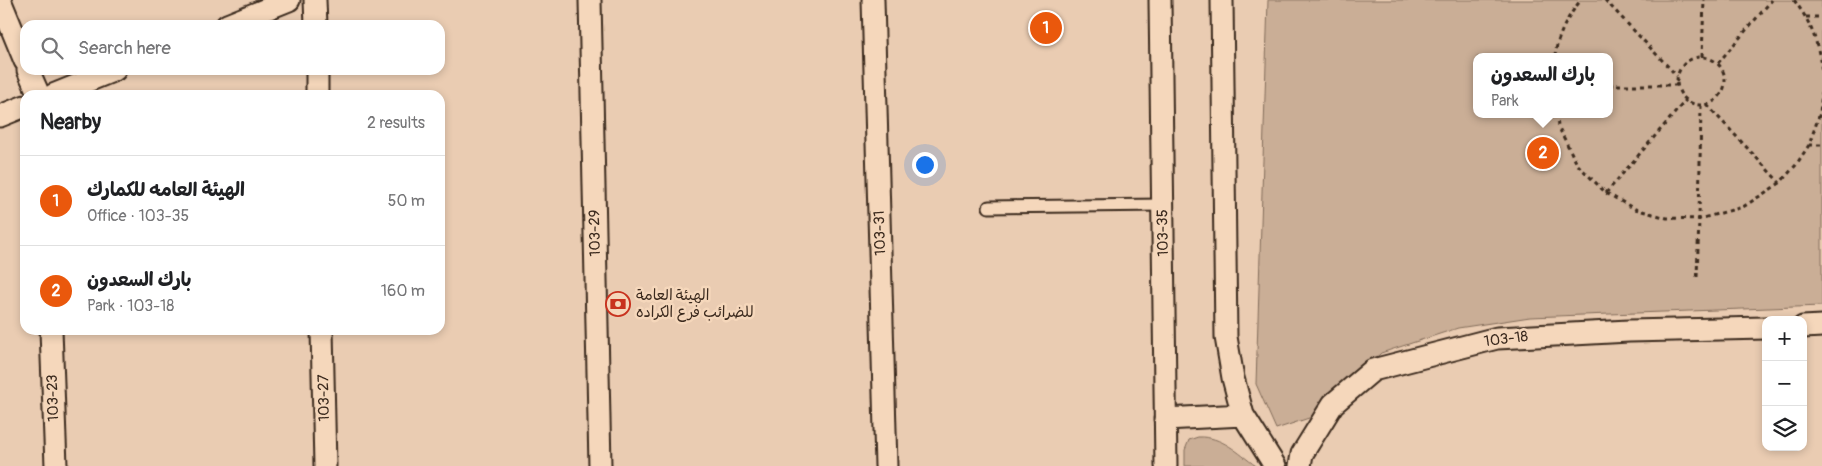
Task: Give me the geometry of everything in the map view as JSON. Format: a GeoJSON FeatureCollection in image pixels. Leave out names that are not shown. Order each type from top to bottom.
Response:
{"type":"FeatureCollection","features":[{"type":"Feature","properties":{"kind":"street"},"geometry":{"type":"LineString","coordinates":[[0,0],[20,50]]}},
{"type":"Feature","properties":{"kind":"street"},"geometry":{"type":"LineString","coordinates":[[239,20],[289,0]]}},
{"type":"Feature","properties":{"kind":"street"},"geometry":{"type":"LineString","coordinates":[[315,0],[316,20]]}},
{"type":"Feature","properties":{"kind":"street","name":"103-29"},"geometry":{"type":"LineString","coordinates":[[590,0],[600,466]]}},
{"type":"Feature","properties":{"kind":"street","name":"103-31"},"geometry":{"type":"LineString","coordinates":[[873,0],[886,466]]}},
{"type":"Feature","properties":{"kind":"street","name":"103-35"},"geometry":{"type":"LineString","coordinates":[[1160,0],[1166,466]]}},
{"type":"Feature","properties":{"kind":"street"},"geometry":{"type":"LineString","coordinates":[[1222,0],[1226,336],[1233,378],[1243,415],[1275,466]]}},
{"type":"Feature","properties":{"kind":"street"},"geometry":{"type":"LineString","coordinates":[[30,75],[37,90]]}},
{"type":"Feature","properties":{"kind":"street"},"geometry":{"type":"LineString","coordinates":[[65,90],[103,75]]}},
{"type":"Feature","properties":{"kind":"street"},"geometry":{"type":"LineString","coordinates":[[317,75],[317,90]]}},
{"type":"Feature","properties":{"kind":"street"},"geometry":{"type":"LineString","coordinates":[[0,116],[20,108]]}},
{"type":"Feature","properties":{"kind":"street"},"geometry":{"type":"LineString","coordinates":[[1807,327],[1822,326]]}},
{"type":"Feature","properties":{"kind":"street","name":"103-18"},"geometry":{"type":"LineString","coordinates":[[1300,466],[1302,454],[1333,404],[1373,370],[1496,338],[1629,331],[1762,328]]}},
{"type":"Feature","properties":{"kind":"street","name":"103-23"},"geometry":{"type":"LineString","coordinates":[[50,335],[56,466]]}},
{"type":"Feature","properties":{"kind":"street","name":"103-27"},"geometry":{"type":"LineString","coordinates":[[322,335],[325,466]]}},
{"type":"Feature","properties":{"kind":"street"},"geometry":{"type":"LineString","coordinates":[[1165,419],[1243,415]]}},
{"type":"Feature","properties":{"kind":"lane"},"geometry":{"type":"LineString","coordinates":[[989,207],[1163,205]]}},
{"type":"Feature","properties":{"kind":"path"},"geometry":{"type":"LineString","coordinates":[[1555,53],[1570,15],[1581,0]]}},
{"type":"Feature","properties":{"kind":"path"},"geometry":{"type":"LineString","coordinates":[[1605,0],[1677,76]]}},
{"type":"Feature","properties":{"kind":"path"},"geometry":{"type":"LineString","coordinates":[[1702,57],[1704,0]]}},
{"type":"Feature","properties":{"kind":"path"},"geometry":{"type":"LineString","coordinates":[[1718,63],[1772,0]]}},
{"type":"Feature","properties":{"kind":"path"},"geometry":{"type":"LineString","coordinates":[[1794,0],[1806,17],[1819,48],[1822,72]]}},
{"type":"Feature","properties":{"kind":"path"},"geometry":{"type":"LineString","coordinates":[[1806,17],[1822,17]]}},
{"type":"Feature","properties":{"kind":"path"},"geometry":{"type":"LineString","coordinates":[[1702,57],[1718,63],[1725,76],[1725,83],[1720,97],[1707,105],[1701,106],[1686,100],[1679,91],[1677,76],[1684,64],[1689,60],[1702,57]]}},
{"type":"Feature","properties":{"kind":"path"},"geometry":{"type":"LineString","coordinates":[[1613,85],[1677,85]]}},
{"type":"Feature","properties":{"kind":"path"},"geometry":{"type":"LineString","coordinates":[[1557,118],[1558,126],[1577,164],[1606,193],[1635,210],[1667,218],[1700,219],[1743,208],[1780,183],[1796,165],[1809,145],[1820,113],[1822,92]]}},
{"type":"Feature","properties":{"kind":"path"},"geometry":{"type":"LineString","coordinates":[[1606,193],[1686,100]]}},
{"type":"Feature","properties":{"kind":"path"},"geometry":{"type":"LineString","coordinates":[[1707,105],[1780,183]]}},
{"type":"Feature","properties":{"kind":"path"},"geometry":{"type":"LineString","coordinates":[[1697,277],[1700,219],[1701,106]]}},
{"type":"Feature","properties":{"kind":"path"},"geometry":{"type":"LineString","coordinates":[[1809,145],[1822,145]]}},
{"type":"Feature","properties":{"kind":"shaded area"},"geometry":{"type":"Polygon","coordinates":[[[1268,0],[1822,0],[1822,306],[1530,317],[1458,328],[1381,353],[1315,416],[1276,429],[1256,384],[1268,0]]]}},
{"type":"Feature","properties":{"kind":"shaded area"},"geometry":{"type":"Polygon","coordinates":[[[1207,437],[1222,442],[1256,466],[1185,466],[1185,450],[1189,440],[1207,437]]]}},
{"type":"Feature","properties":{"kind":"place","name":"الهيئة العامه للكمارك"},"geometry":{"type":"Point","coordinates":[1046,28]}},
{"type":"Feature","properties":{"kind":"place","name":"بارك السعدون"},"geometry":{"type":"Point","coordinates":[1543,153]}},
{"type":"Feature","properties":{"kind":"place","name":"الهيئة العامة للضرائب فرع الكراده"},"geometry":{"type":"Point","coordinates":[618,304]}}]}
